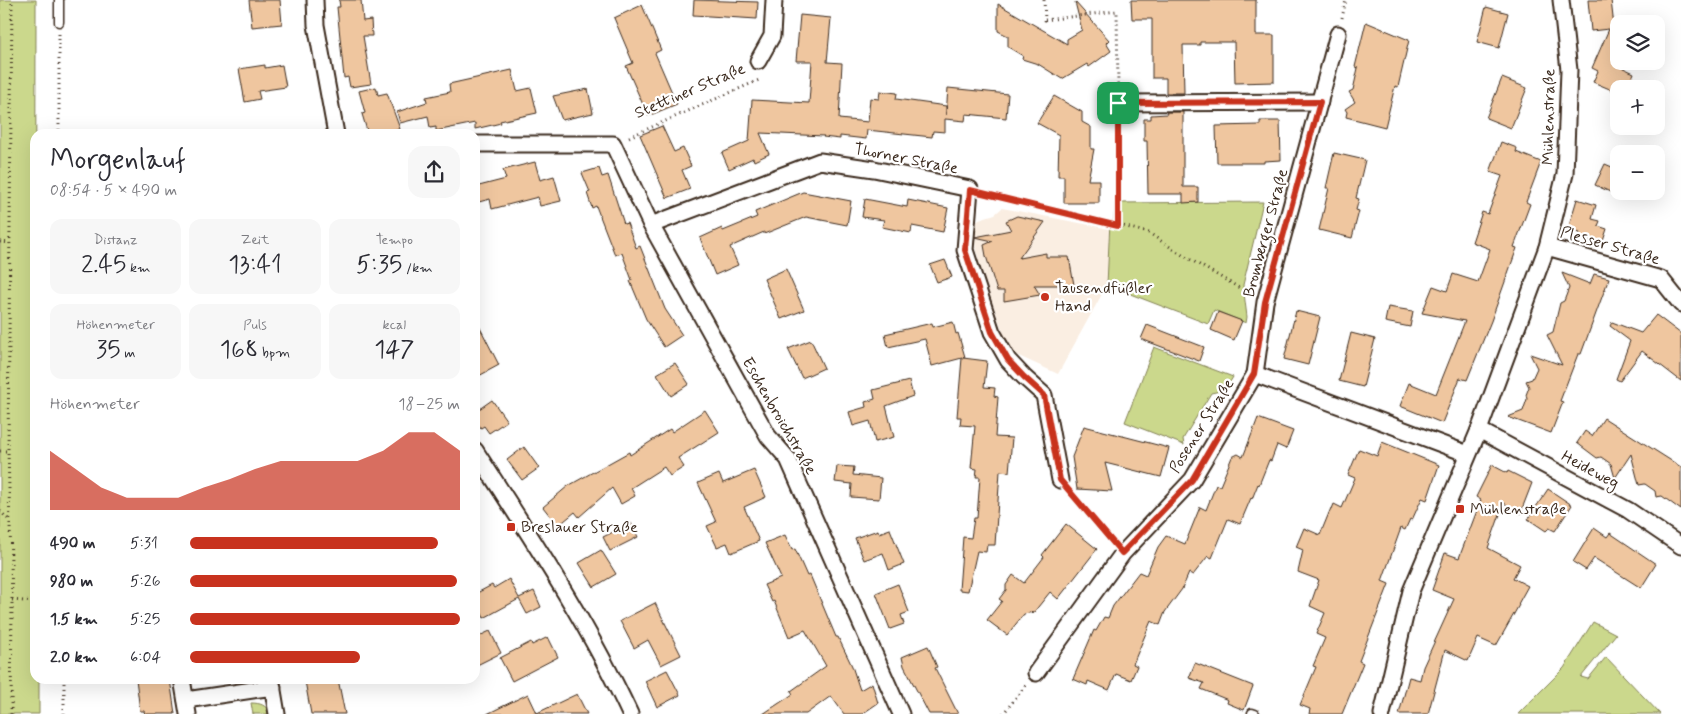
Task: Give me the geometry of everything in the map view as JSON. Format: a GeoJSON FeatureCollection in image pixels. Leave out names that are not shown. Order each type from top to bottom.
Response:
{"type":"FeatureCollection","features":[{"type":"Feature","properties":{"kind":"street"},"geometry":{"type":"LineString","coordinates":[[315,0],[316,25],[335,129]]}},
{"type":"Feature","properties":{"kind":"street","name":"Stettiner Straße"},"geometry":{"type":"LineString","coordinates":[[758,61],[772,36],[774,0]]}},
{"type":"Feature","properties":{"kind":"street","name":"Mühlenstraße"},"geometry":{"type":"LineString","coordinates":[[1382,714],[1411,590],[1479,430],[1547,247],[1565,174],[1569,70],[1560,0]]}},
{"type":"Feature","properties":{"kind":"street","name":"Bromberger Straße"},"geometry":{"type":"LineString","coordinates":[[1254,374],[1265,302],[1338,34]]}},
{"type":"Feature","properties":{"kind":"street"},"geometry":{"type":"LineString","coordinates":[[1118,103],[1320,102]]}},
{"type":"Feature","properties":{"kind":"street"},"geometry":{"type":"LineString","coordinates":[[480,144],[613,144]]}},
{"type":"Feature","properties":{"kind":"street","name":"Eschenbroichstraße"},"geometry":{"type":"LineString","coordinates":[[613,144],[651,225],[768,436],[788,459],[901,714]]}},
{"type":"Feature","properties":{"kind":"street","name":"Thorner Straße"},"geometry":{"type":"LineString","coordinates":[[651,225],[820,161],[874,169],[970,190],[965,250],[992,332],[1008,360],[1044,395],[1060,480]]}},
{"type":"Feature","properties":{"kind":"street","name":"Plesser Straße"},"geometry":{"type":"LineString","coordinates":[[1547,247],[1661,279],[1681,304]]}},
{"type":"Feature","properties":{"kind":"street","name":"Posener Straße"},"geometry":{"type":"LineString","coordinates":[[1036,673],[1122,553],[1192,480],[1254,374],[1468,454]]}},
{"type":"Feature","properties":{"kind":"street","name":"Heideweg"},"geometry":{"type":"LineString","coordinates":[[1479,430],[1628,510],[1681,546]]}},
{"type":"Feature","properties":{"kind":"street"},"geometry":{"type":"LineString","coordinates":[[480,458],[578,612],[614,678],[630,714]]}},
{"type":"Feature","properties":{"kind":"street"},"geometry":{"type":"LineString","coordinates":[[183,684],[187,707],[268,684]]}},
{"type":"Feature","properties":{"kind":"street"},"geometry":{"type":"LineString","coordinates":[[272,684],[277,714]]}},
{"type":"Feature","properties":{"kind":"lane"},"geometry":{"type":"LineString","coordinates":[[59,0],[59,22]]}},
{"type":"Feature","properties":{"kind":"path"},"geometry":{"type":"LineString","coordinates":[[11,714],[12,600],[8,451],[12,0]]}},
{"type":"Feature","properties":{"kind":"path"},"geometry":{"type":"LineString","coordinates":[[1044,0],[1045,20],[1117,11],[1118,226]]}},
{"type":"Feature","properties":{"kind":"path"},"geometry":{"type":"LineString","coordinates":[[59,22],[60,129]]}},
{"type":"Feature","properties":{"kind":"path","name":"Stettiner Straße"},"geometry":{"type":"LineString","coordinates":[[613,144],[759,80],[758,61]]}},
{"type":"Feature","properties":{"kind":"path"},"geometry":{"type":"LineString","coordinates":[[970,190],[1149,233],[1184,256],[1265,302]]}},
{"type":"Feature","properties":{"kind":"path"},"geometry":{"type":"LineString","coordinates":[[0,242],[10,242]]}},
{"type":"Feature","properties":{"kind":"path"},"geometry":{"type":"LineString","coordinates":[[0,451],[8,451]]}},
{"type":"Feature","properties":{"kind":"path"},"geometry":{"type":"LineString","coordinates":[[1060,480],[1122,553]]}},
{"type":"Feature","properties":{"kind":"path"},"geometry":{"type":"LineString","coordinates":[[0,511],[9,520]]}},
{"type":"Feature","properties":{"kind":"path"},"geometry":{"type":"LineString","coordinates":[[12,600],[30,602]]}},
{"type":"Feature","properties":{"kind":"path"},"geometry":{"type":"LineString","coordinates":[[1003,714],[1036,673]]}},
{"type":"Feature","properties":{"kind":"path"},"geometry":{"type":"LineString","coordinates":[[64,684],[64,714]]}},
{"type":"Feature","properties":{"kind":"shaded area","name":"Tausendfüßler Hand"},"geometry":{"type":"Polygon","coordinates":[[[1002,208],[1110,229],[1107,285],[1058,374],[1010,352],[980,268],[975,243],[977,221],[995,214],[1002,208]]]}},
{"type":"Feature","properties":{"kind":"green space"},"geometry":{"type":"Polygon","coordinates":[[[0,0],[36,0],[36,129],[30,129],[30,684],[39,684],[39,714],[0,714],[0,0]]]}},
{"type":"Feature","properties":{"kind":"green space"},"geometry":{"type":"Polygon","coordinates":[[[1263,202],[1243,285],[1246,323],[1214,310],[1208,324],[1107,285],[1110,221],[1114,221],[1115,203],[1263,202]]]}},
{"type":"Feature","properties":{"kind":"green space"},"geometry":{"type":"Polygon","coordinates":[[[1154,347],[1233,377],[1225,390],[1211,393],[1183,439],[1184,445],[1125,422],[1154,347]]]}},
{"type":"Feature","properties":{"kind":"green space"},"geometry":{"type":"Polygon","coordinates":[[[1593,622],[1616,634],[1581,677],[1588,679],[1606,657],[1660,714],[1518,714],[1564,668],[1593,622]]]}},
{"type":"Feature","properties":{"kind":"green space"},"geometry":{"type":"Polygon","coordinates":[[[251,703],[263,705],[270,714],[253,714],[251,703]]]}},
{"type":"Feature","properties":{"kind":"building"},"geometry":{"type":"Polygon","coordinates":[[[249,0],[280,0],[282,24],[252,27],[249,0]]]}},
{"type":"Feature","properties":{"kind":"building"},"geometry":{"type":"Polygon","coordinates":[[[339,0],[361,0],[363,21],[371,20],[372,36],[363,36],[371,84],[350,87],[348,77],[344,78],[337,7],[340,7],[339,0]]]}},
{"type":"Feature","properties":{"kind":"building"},"geometry":{"type":"Polygon","coordinates":[[[694,0],[758,2],[757,19],[693,15],[694,0]]]}},
{"type":"Feature","properties":{"kind":"building"},"geometry":{"type":"Polygon","coordinates":[[[1131,0],[1256,0],[1256,35],[1274,35],[1274,82],[1235,83],[1234,42],[1200,42],[1200,45],[1183,45],[1184,93],[1166,93],[1166,78],[1152,78],[1152,19],[1132,19],[1131,0]]]}},
{"type":"Feature","properties":{"kind":"building"},"geometry":{"type":"Polygon","coordinates":[[[1588,0],[1611,0],[1613,15],[1610,15],[1610,70],[1628,70],[1634,73],[1631,80],[1610,80],[1610,89],[1593,82],[1598,71],[1592,68],[1609,29],[1591,31],[1588,0]]]}},
{"type":"Feature","properties":{"kind":"building"},"geometry":{"type":"Polygon","coordinates":[[[1075,2],[1109,40],[1106,43],[1111,51],[1089,67],[1087,64],[1062,79],[1038,64],[1022,59],[1023,56],[1008,47],[1008,36],[998,31],[998,4],[1067,44],[1067,39],[1082,30],[1075,2]]]}},
{"type":"Feature","properties":{"kind":"building"},"geometry":{"type":"Polygon","coordinates":[[[642,5],[661,50],[655,53],[677,104],[648,116],[626,66],[633,63],[614,18],[642,5]]]}},
{"type":"Feature","properties":{"kind":"building"},"geometry":{"type":"Polygon","coordinates":[[[1486,7],[1508,13],[1499,48],[1477,42],[1486,7]]]}},
{"type":"Feature","properties":{"kind":"building"},"geometry":{"type":"Polygon","coordinates":[[[800,15],[831,18],[827,62],[842,63],[839,119],[868,122],[870,98],[879,99],[880,91],[897,93],[896,99],[946,106],[946,115],[948,88],[1008,94],[1006,118],[966,114],[965,121],[945,119],[945,132],[933,131],[932,137],[867,130],[866,139],[840,136],[840,139],[824,136],[760,133],[769,154],[754,161],[753,158],[729,169],[722,153],[749,141],[752,100],[809,103],[812,61],[796,61],[800,15]]]}},
{"type":"Feature","properties":{"kind":"building"},"geometry":{"type":"Polygon","coordinates":[[[1366,22],[1409,40],[1398,87],[1395,86],[1385,127],[1346,117],[1347,112],[1345,109],[1355,102],[1349,92],[1353,90],[1358,68],[1355,67],[1366,22]]]}},
{"type":"Feature","properties":{"kind":"building"},"geometry":{"type":"Polygon","coordinates":[[[265,65],[265,68],[282,65],[286,87],[258,91],[260,99],[245,102],[239,69],[265,65]]]}},
{"type":"Feature","properties":{"kind":"building"},"geometry":{"type":"Polygon","coordinates":[[[512,70],[517,91],[531,88],[537,113],[475,129],[475,123],[446,129],[430,128],[428,116],[400,123],[397,112],[427,102],[426,97],[450,92],[449,84],[512,70]]]}},
{"type":"Feature","properties":{"kind":"building"},"geometry":{"type":"Polygon","coordinates":[[[1502,78],[1527,88],[1511,128],[1486,118],[1502,78]]]}},
{"type":"Feature","properties":{"kind":"building"},"geometry":{"type":"Polygon","coordinates":[[[376,87],[378,95],[387,93],[400,129],[366,129],[362,114],[365,113],[359,91],[376,87]]]}},
{"type":"Feature","properties":{"kind":"building"},"geometry":{"type":"Polygon","coordinates":[[[588,89],[593,113],[562,120],[553,96],[588,89]]]}},
{"type":"Feature","properties":{"kind":"building"},"geometry":{"type":"Polygon","coordinates":[[[1054,96],[1082,112],[1082,122],[1091,127],[1091,149],[1094,149],[1088,180],[1099,180],[1099,203],[1064,203],[1064,176],[1058,176],[1059,135],[1037,123],[1054,96]]]}},
{"type":"Feature","properties":{"kind":"building"},"geometry":{"type":"Polygon","coordinates":[[[1166,112],[1183,112],[1183,187],[1198,187],[1198,202],[1183,203],[1183,194],[1148,194],[1147,141],[1144,141],[1144,119],[1151,119],[1151,115],[1167,114],[1166,112]]]}},
{"type":"Feature","properties":{"kind":"building"},"geometry":{"type":"Polygon","coordinates":[[[1260,121],[1280,121],[1281,160],[1264,161],[1264,163],[1217,163],[1216,126],[1260,125],[1260,121]]]}},
{"type":"Feature","properties":{"kind":"building"},"geometry":{"type":"Polygon","coordinates":[[[662,126],[674,152],[683,148],[691,166],[682,170],[690,189],[667,198],[640,135],[662,126]]]}},
{"type":"Feature","properties":{"kind":"building"},"geometry":{"type":"Polygon","coordinates":[[[1501,142],[1517,148],[1516,152],[1541,162],[1526,202],[1530,204],[1514,247],[1517,248],[1491,321],[1467,380],[1460,378],[1442,423],[1400,406],[1409,383],[1436,394],[1465,321],[1422,313],[1433,286],[1447,291],[1453,274],[1478,282],[1490,249],[1472,242],[1482,212],[1488,214],[1502,176],[1490,172],[1501,142]]]}},
{"type":"Feature","properties":{"kind":"building"},"geometry":{"type":"Polygon","coordinates":[[[1334,153],[1365,160],[1356,198],[1359,199],[1356,210],[1359,211],[1352,238],[1319,230],[1329,188],[1326,188],[1334,153]]]}},
{"type":"Feature","properties":{"kind":"building"},"geometry":{"type":"Polygon","coordinates":[[[535,162],[540,180],[554,176],[561,201],[540,206],[538,197],[492,209],[490,199],[480,202],[480,186],[506,179],[503,170],[535,162]]]}},
{"type":"Feature","properties":{"kind":"building"},"geometry":{"type":"Polygon","coordinates":[[[1605,164],[1610,166],[1610,192],[1595,185],[1605,164]]]}},
{"type":"Feature","properties":{"kind":"building"},"geometry":{"type":"Polygon","coordinates":[[[599,168],[602,177],[608,175],[624,224],[627,223],[636,248],[640,246],[665,309],[682,335],[664,347],[646,319],[630,281],[632,280],[622,253],[615,255],[596,206],[592,208],[587,193],[590,192],[582,173],[599,168]]]}},
{"type":"Feature","properties":{"kind":"building"},"geometry":{"type":"Polygon","coordinates":[[[803,192],[851,201],[847,225],[806,217],[764,234],[764,232],[730,247],[738,265],[715,275],[700,238],[722,228],[723,231],[757,217],[755,212],[803,192]]]}},
{"type":"Feature","properties":{"kind":"building"},"geometry":{"type":"Polygon","coordinates":[[[865,199],[907,207],[908,200],[948,208],[943,232],[912,226],[911,233],[882,227],[884,220],[862,217],[865,199]]]}},
{"type":"Feature","properties":{"kind":"building"},"geometry":{"type":"Polygon","coordinates":[[[1577,199],[1596,205],[1592,219],[1600,221],[1598,226],[1607,229],[1602,244],[1579,237],[1580,233],[1568,229],[1577,199]]]}},
{"type":"Feature","properties":{"kind":"building"},"geometry":{"type":"Polygon","coordinates":[[[1017,216],[1045,222],[1019,258],[1046,253],[1046,257],[1069,257],[1074,285],[1034,285],[1040,295],[1004,301],[1004,291],[997,291],[986,256],[984,245],[993,241],[975,237],[1011,230],[1006,221],[1017,216]]]}},
{"type":"Feature","properties":{"kind":"building"},"geometry":{"type":"Polygon","coordinates":[[[945,260],[952,277],[937,282],[930,265],[945,260]]]}},
{"type":"Feature","properties":{"kind":"building"},"geometry":{"type":"Polygon","coordinates":[[[786,269],[804,310],[781,319],[764,279],[786,269]]]}},
{"type":"Feature","properties":{"kind":"building"},"geometry":{"type":"Polygon","coordinates":[[[1562,273],[1590,284],[1594,274],[1609,278],[1581,354],[1578,354],[1560,401],[1563,402],[1551,433],[1508,417],[1523,411],[1529,387],[1526,381],[1532,379],[1537,368],[1530,354],[1562,365],[1547,335],[1553,332],[1560,303],[1564,301],[1569,288],[1562,273]]]}},
{"type":"Feature","properties":{"kind":"building"},"geometry":{"type":"Polygon","coordinates":[[[1388,307],[1413,311],[1410,327],[1385,322],[1388,307]]]}},
{"type":"Feature","properties":{"kind":"building"},"geometry":{"type":"Polygon","coordinates":[[[1296,311],[1320,317],[1308,365],[1284,359],[1296,311]]]}},
{"type":"Feature","properties":{"kind":"building"},"geometry":{"type":"Polygon","coordinates":[[[1218,312],[1242,321],[1234,340],[1211,330],[1218,312]]]}},
{"type":"Feature","properties":{"kind":"building"},"geometry":{"type":"Polygon","coordinates":[[[1656,315],[1681,334],[1681,381],[1642,351],[1620,381],[1616,379],[1630,341],[1610,326],[1612,322],[1641,333],[1656,315]]]}},
{"type":"Feature","properties":{"kind":"building"},"geometry":{"type":"Polygon","coordinates":[[[953,322],[965,357],[963,358],[987,361],[984,387],[995,388],[994,396],[998,397],[995,437],[1012,438],[1009,472],[1000,471],[995,545],[987,545],[986,552],[977,551],[968,591],[959,590],[963,537],[971,538],[974,518],[977,518],[980,477],[976,477],[977,469],[971,468],[975,426],[960,425],[961,417],[957,417],[962,358],[932,366],[925,339],[888,347],[885,334],[932,323],[933,327],[953,322]]]}},
{"type":"Feature","properties":{"kind":"building"},"geometry":{"type":"Polygon","coordinates":[[[1147,325],[1204,347],[1199,361],[1141,339],[1147,325]]]}},
{"type":"Feature","properties":{"kind":"building"},"geometry":{"type":"Polygon","coordinates":[[[480,328],[499,365],[480,375],[480,328]]]}},
{"type":"Feature","properties":{"kind":"building"},"geometry":{"type":"Polygon","coordinates":[[[1351,333],[1375,339],[1363,387],[1339,381],[1351,333]]]}},
{"type":"Feature","properties":{"kind":"building"},"geometry":{"type":"Polygon","coordinates":[[[811,340],[824,368],[802,378],[788,349],[811,340]]]}},
{"type":"Feature","properties":{"kind":"building"},"geometry":{"type":"Polygon","coordinates":[[[675,363],[689,384],[671,396],[657,374],[675,363]]]}},
{"type":"Feature","properties":{"kind":"building"},"geometry":{"type":"Polygon","coordinates":[[[909,381],[913,396],[886,406],[894,437],[875,442],[870,421],[853,426],[849,412],[866,407],[865,402],[875,399],[873,390],[909,381]]]}},
{"type":"Feature","properties":{"kind":"building"},"geometry":{"type":"Polygon","coordinates":[[[492,400],[507,421],[489,433],[484,426],[480,427],[480,408],[492,400]]]}},
{"type":"Feature","properties":{"kind":"building"},"geometry":{"type":"Polygon","coordinates":[[[705,410],[719,432],[678,458],[684,467],[670,476],[664,467],[631,488],[635,496],[621,504],[612,488],[579,517],[575,512],[558,526],[543,507],[568,486],[629,452],[630,455],[670,429],[672,432],[705,410]]]}},
{"type":"Feature","properties":{"kind":"building"},"geometry":{"type":"Polygon","coordinates":[[[1258,418],[1293,431],[1286,449],[1277,445],[1240,524],[1228,519],[1212,558],[1208,556],[1193,575],[1189,573],[1182,589],[1165,612],[1160,625],[1151,621],[1133,664],[1137,666],[1131,680],[1116,674],[1109,690],[1088,681],[1087,685],[1073,679],[1094,630],[1096,631],[1104,617],[1108,618],[1113,606],[1139,572],[1146,575],[1158,547],[1166,536],[1185,544],[1200,507],[1206,510],[1216,485],[1220,486],[1232,457],[1238,454],[1243,457],[1258,418]]]}},
{"type":"Feature","properties":{"kind":"building"},"geometry":{"type":"Polygon","coordinates":[[[1604,418],[1681,467],[1681,510],[1662,496],[1656,497],[1655,491],[1645,484],[1639,485],[1631,454],[1615,478],[1611,464],[1601,457],[1597,458],[1577,443],[1585,431],[1592,436],[1604,418]]]}},
{"type":"Feature","properties":{"kind":"building"},"geometry":{"type":"Polygon","coordinates":[[[1084,426],[1169,448],[1161,477],[1105,463],[1112,491],[1077,489],[1072,457],[1084,426]]]}},
{"type":"Feature","properties":{"kind":"building"},"geometry":{"type":"Polygon","coordinates":[[[1382,442],[1439,465],[1427,500],[1422,498],[1405,530],[1401,528],[1382,581],[1389,584],[1359,661],[1363,663],[1342,714],[1309,714],[1310,709],[1300,705],[1316,667],[1313,666],[1325,638],[1316,634],[1325,613],[1310,606],[1319,580],[1298,572],[1303,550],[1296,547],[1304,528],[1320,535],[1334,504],[1342,508],[1355,478],[1348,475],[1359,449],[1377,456],[1382,442]]]}},
{"type":"Feature","properties":{"kind":"building"},"geometry":{"type":"Polygon","coordinates":[[[524,447],[539,468],[522,480],[507,460],[524,447]]]}},
{"type":"Feature","properties":{"kind":"building"},"geometry":{"type":"Polygon","coordinates":[[[1492,465],[1532,483],[1520,514],[1504,503],[1488,548],[1520,565],[1513,578],[1528,586],[1496,646],[1478,638],[1468,661],[1445,650],[1428,714],[1399,714],[1409,677],[1420,680],[1423,667],[1454,599],[1432,590],[1445,553],[1459,558],[1481,500],[1476,497],[1492,465]]]}},
{"type":"Feature","properties":{"kind":"building"},"geometry":{"type":"Polygon","coordinates":[[[837,466],[854,467],[853,475],[881,478],[879,499],[851,497],[852,484],[835,482],[837,466]]]}},
{"type":"Feature","properties":{"kind":"building"},"geometry":{"type":"Polygon","coordinates":[[[754,470],[766,497],[744,507],[759,541],[731,553],[727,543],[717,547],[707,526],[716,522],[698,483],[719,474],[723,483],[754,470]]]}},
{"type":"Feature","properties":{"kind":"building"},"geometry":{"type":"Polygon","coordinates":[[[1548,489],[1572,505],[1555,531],[1549,528],[1546,531],[1528,519],[1548,489]]]}},
{"type":"Feature","properties":{"kind":"building"},"geometry":{"type":"Polygon","coordinates":[[[631,523],[638,537],[610,551],[603,537],[631,523]]]}},
{"type":"Feature","properties":{"kind":"building"},"geometry":{"type":"Polygon","coordinates":[[[1066,524],[1097,549],[1058,599],[1050,592],[1034,612],[1024,614],[1007,635],[987,620],[1002,601],[999,599],[1006,590],[1006,585],[1013,575],[1024,583],[1044,557],[1042,555],[1066,524]]]}},
{"type":"Feature","properties":{"kind":"building"},"geometry":{"type":"Polygon","coordinates":[[[1594,528],[1607,537],[1610,533],[1656,564],[1641,588],[1594,558],[1586,570],[1573,562],[1594,528]]]}},
{"type":"Feature","properties":{"kind":"building"},"geometry":{"type":"Polygon","coordinates":[[[890,529],[904,564],[889,570],[883,553],[864,560],[855,538],[878,530],[879,533],[890,529]]]}},
{"type":"Feature","properties":{"kind":"building"},"geometry":{"type":"Polygon","coordinates":[[[785,535],[792,550],[795,549],[807,576],[810,575],[836,637],[838,637],[852,666],[860,690],[872,683],[878,703],[862,714],[844,714],[831,696],[806,714],[763,714],[793,694],[791,691],[826,666],[805,630],[789,637],[774,601],[772,602],[764,585],[781,578],[765,543],[785,535]]]}},
{"type":"Feature","properties":{"kind":"building"},"geometry":{"type":"Polygon","coordinates":[[[601,550],[616,574],[594,587],[579,563],[601,550]]]}},
{"type":"Feature","properties":{"kind":"building"},"geometry":{"type":"Polygon","coordinates":[[[509,579],[519,598],[534,591],[541,607],[527,614],[519,599],[484,618],[480,610],[480,591],[492,585],[494,588],[509,579]]]}},
{"type":"Feature","properties":{"kind":"building"},"geometry":{"type":"Polygon","coordinates":[[[898,584],[909,612],[901,615],[904,624],[890,629],[876,593],[898,584]]]}},
{"type":"Feature","properties":{"kind":"building"},"geometry":{"type":"Polygon","coordinates":[[[655,603],[681,655],[661,665],[648,640],[634,648],[620,621],[655,603]]]}},
{"type":"Feature","properties":{"kind":"building"},"geometry":{"type":"Polygon","coordinates":[[[490,631],[501,653],[480,664],[480,636],[490,631]]]}},
{"type":"Feature","properties":{"kind":"building"},"geometry":{"type":"Polygon","coordinates":[[[548,637],[558,657],[512,681],[500,658],[531,642],[532,645],[548,637]]]}},
{"type":"Feature","properties":{"kind":"building"},"geometry":{"type":"Polygon","coordinates":[[[928,646],[937,667],[935,668],[958,714],[929,714],[904,666],[902,657],[928,646]]]}},
{"type":"Feature","properties":{"kind":"building"},"geometry":{"type":"Polygon","coordinates":[[[1195,663],[1253,686],[1244,710],[1227,703],[1228,700],[1201,689],[1204,683],[1189,678],[1195,663]]]}},
{"type":"Feature","properties":{"kind":"building"},"geometry":{"type":"Polygon","coordinates":[[[667,670],[680,695],[657,707],[645,681],[667,670]]]}},
{"type":"Feature","properties":{"kind":"building"},"geometry":{"type":"Polygon","coordinates":[[[137,684],[171,684],[175,714],[145,714],[144,711],[140,711],[137,684]]]}},
{"type":"Feature","properties":{"kind":"building"},"geometry":{"type":"Polygon","coordinates":[[[306,684],[339,684],[345,714],[311,714],[306,684]]]}},
{"type":"Feature","properties":{"kind":"building"},"geometry":{"type":"Polygon","coordinates":[[[528,694],[537,713],[577,694],[587,714],[487,714],[528,694]]]}},
{"type":"Feature","properties":{"kind":"place","name":"Tausendfüßler Hand"},"geometry":{"type":"Point","coordinates":[1045,297]}},
{"type":"Feature","properties":{"kind":"place","name":"Mühlenstraße"},"geometry":{"type":"Point","coordinates":[1460,509]}},
{"type":"Feature","properties":{"kind":"place","name":"Breslauer Straße"},"geometry":{"type":"Point","coordinates":[511,527]}},
{"type":"Feature","properties":{"kind":"route"},"geometry":{"type":"LineString","coordinates":[[1320,102],[1265,302],[1254,374],[1192,480],[1122,553],[1060,480],[1044,395],[1008,360],[992,332],[965,250],[970,190],[1118,226],[1118,103],[1320,102]]}}]}
